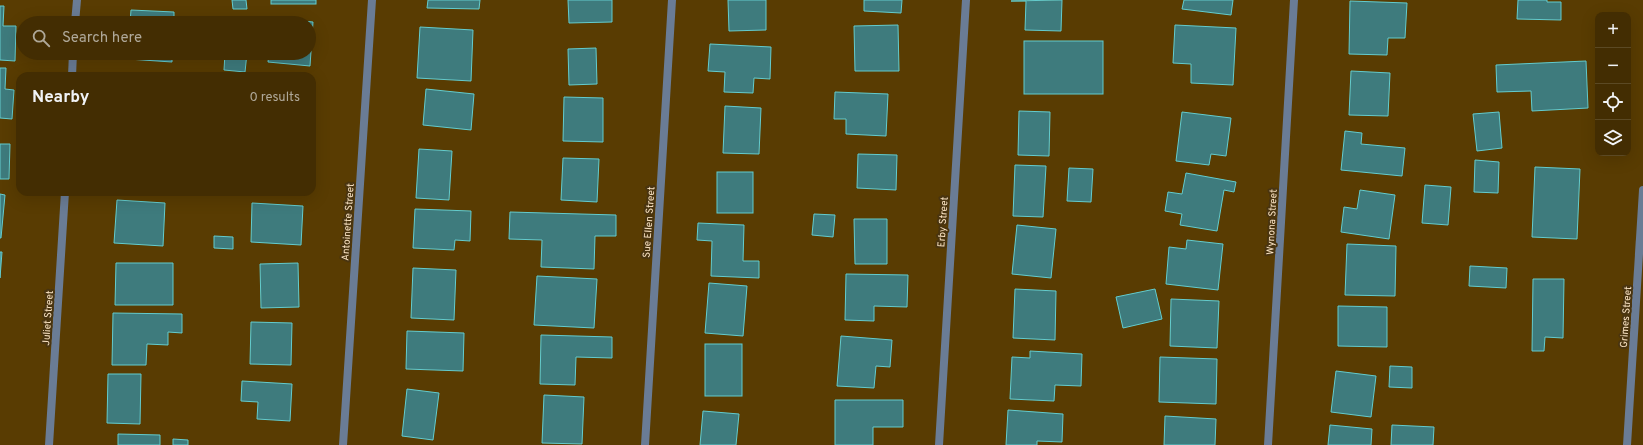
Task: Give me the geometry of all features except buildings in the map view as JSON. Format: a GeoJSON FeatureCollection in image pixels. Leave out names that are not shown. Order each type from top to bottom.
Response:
{"type":"FeatureCollection","features":[{"type":"Feature","properties":{"kind":"street"},"geometry":{"type":"LineString","coordinates":[[76,16],[77,0]]}},
{"type":"Feature","properties":{"kind":"street","name":"Antoinette Street"},"geometry":{"type":"LineString","coordinates":[[343,445],[372,0]]}},
{"type":"Feature","properties":{"kind":"street","name":"Sue Ellen Street"},"geometry":{"type":"LineString","coordinates":[[645,445],[672,0]]}},
{"type":"Feature","properties":{"kind":"street","name":"Erby Street"},"geometry":{"type":"LineString","coordinates":[[939,445],[966,0]]}},
{"type":"Feature","properties":{"kind":"street","name":"Wynona Street"},"geometry":{"type":"LineString","coordinates":[[1268,445],[1294,0]]}},
{"type":"Feature","properties":{"kind":"street"},"geometry":{"type":"LineString","coordinates":[[72,72],[73,60]]}},
{"type":"Feature","properties":{"kind":"street","name":"Grimes Street"},"geometry":{"type":"LineString","coordinates":[[1627,445],[1643,190]]}},
{"type":"Feature","properties":{"kind":"street","name":"Juliet Street"},"geometry":{"type":"LineString","coordinates":[[49,445],[65,196]]}}]}
